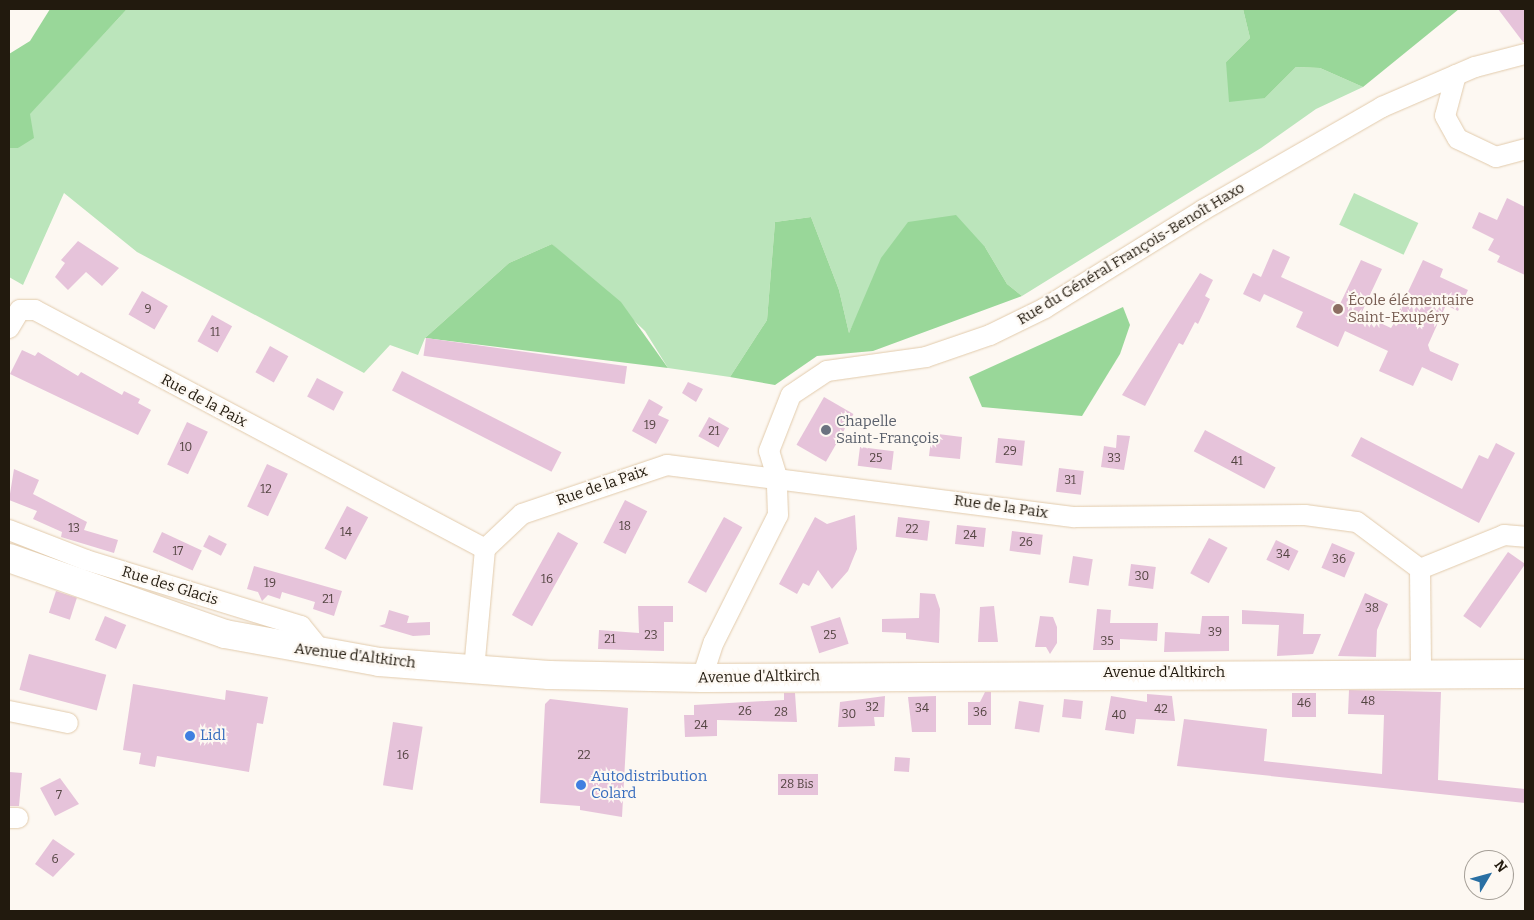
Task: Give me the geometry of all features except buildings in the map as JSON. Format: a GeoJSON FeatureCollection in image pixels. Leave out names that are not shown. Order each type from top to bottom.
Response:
{"type":"FeatureCollection","features":[{"type":"Feature","properties":{"kind":"street","name":"Rue du Général François-Benoît Haxo"},"geometry":{"type":"LineString","coordinates":[[702,678],[714,642],[778,515],[777,477],[769,451],[777,423],[791,396],[827,371],[926,357],[990,335],[1046,308],[1203,210],[1382,107],[1456,75],[1525,54]]}},
{"type":"Feature","properties":{"kind":"street"},"geometry":{"type":"LineString","coordinates":[[1456,75],[1446,116],[1458,139],[1496,158],[1525,149]]}},
{"type":"Feature","properties":{"kind":"street","name":"Rue de la Paix"},"geometry":{"type":"LineString","coordinates":[[9,328],[20,310],[36,310],[486,549],[522,514],[667,465],[777,477],[1075,517],[1324,516],[1357,522],[1420,569]]}},
{"type":"Feature","properties":{"kind":"street","name":"Rue des Glacis"},"geometry":{"type":"LineString","coordinates":[[9,530],[86,560],[301,626],[324,653]]}},
{"type":"Feature","properties":{"kind":"street"},"geometry":{"type":"LineString","coordinates":[[1421,673],[1420,569],[1504,534],[1525,537]]}},
{"type":"Feature","properties":{"kind":"street"},"geometry":{"type":"LineString","coordinates":[[474,670],[486,549]]}},
{"type":"Feature","properties":{"kind":"street","name":"Avenue d'Altkirch"},"geometry":{"type":"LineString","coordinates":[[9,558],[225,634],[324,653],[474,670],[702,678],[1421,673],[1525,674]]}},
{"type":"Feature","properties":{"kind":"street"},"geometry":{"type":"LineString","coordinates":[[9,710],[68,722]]}},
{"type":"Feature","properties":{"kind":"green space"},"geometry":{"type":"Polygon","coordinates":[[[50,9],[127,9],[30,114],[34,138],[18,148],[9,148],[9,54],[30,41],[50,9]]]}},
{"type":"Feature","properties":{"kind":"green space"},"geometry":{"type":"Polygon","coordinates":[[[127,9],[1243,9],[1250,38],[1226,62],[1265,98],[1296,67],[1320,68],[1363,87],[1316,109],[1261,148],[1022,296],[1007,284],[985,247],[864,301],[849,333],[839,290],[811,217],[775,222],[767,320],[730,377],[668,368],[645,331],[552,244],[509,263],[425,338],[418,355],[390,345],[364,373],[137,252],[64,193],[23,285],[9,277],[9,148],[18,148],[29,114],[127,9]]]}},
{"type":"Feature","properties":{"kind":"green space"},"geometry":{"type":"Polygon","coordinates":[[[1243,9],[1459,9],[1363,87],[1320,68],[1296,67],[1265,98],[1229,102],[1226,62],[1250,38],[1243,9]]]}},
{"type":"Feature","properties":{"kind":"green space"},"geometry":{"type":"Polygon","coordinates":[[[1354,193],[1418,223],[1404,255],[1339,225],[1354,193]]]}},
{"type":"Feature","properties":{"kind":"green space"},"geometry":{"type":"Polygon","coordinates":[[[956,215],[985,247],[1007,284],[1022,296],[873,351],[817,356],[775,385],[730,377],[767,320],[775,222],[811,217],[839,290],[849,333],[881,258],[908,222],[956,215]]]}},
{"type":"Feature","properties":{"kind":"green space"},"geometry":{"type":"Polygon","coordinates":[[[552,244],[621,302],[668,368],[425,338],[509,263],[552,244]]]}},
{"type":"Feature","properties":{"kind":"green space"},"geometry":{"type":"Polygon","coordinates":[[[1123,307],[1130,325],[1120,354],[1082,416],[982,407],[969,377],[1123,307]]]}},
{"type":"Feature","properties":{"kind":"place","name":"École élémentaire Saint-Exupéry"},"geometry":{"type":"Point","coordinates":[1338,309]}},
{"type":"Feature","properties":{"kind":"place","name":"Chapelle Saint-François"},"geometry":{"type":"Point","coordinates":[826,430]}},
{"type":"Feature","properties":{"kind":"place","name":"Lidl"},"geometry":{"type":"Point","coordinates":[190,736]}},
{"type":"Feature","properties":{"kind":"place","name":"Autodistribution Colard"},"geometry":{"type":"Point","coordinates":[581,785]}}]}
